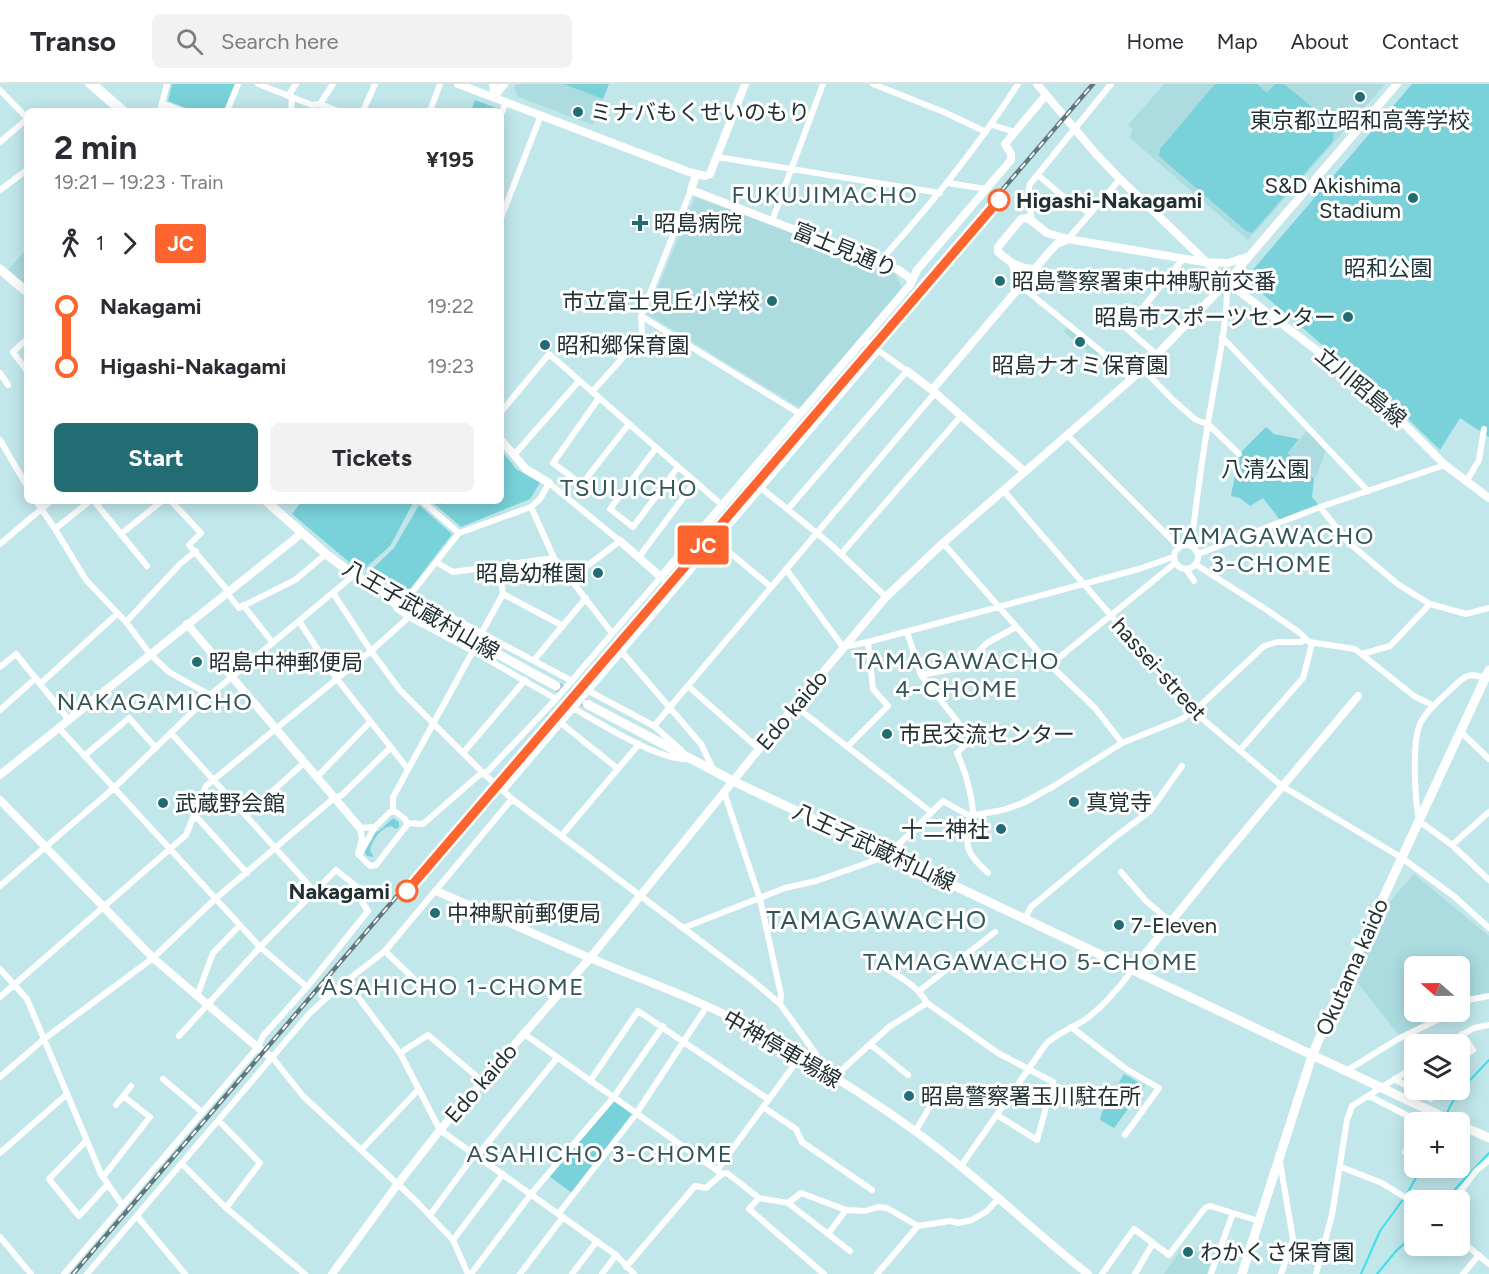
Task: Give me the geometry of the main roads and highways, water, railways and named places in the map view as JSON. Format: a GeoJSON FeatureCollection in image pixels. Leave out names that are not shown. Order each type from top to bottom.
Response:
{"type":"FeatureCollection","features":[{"type":"Feature","properties":{"kind":"main road"},"geometry":{"type":"LineString","coordinates":[[0,269],[24,289]]}},
{"type":"Feature","properties":{"kind":"main road","name":"八王子武蔵村山線"},"geometry":{"type":"LineString","coordinates":[[269,504],[326,554],[365,582],[556,686]]}},
{"type":"Feature","properties":{"kind":"main road","name":"Okutama kaido"},"geometry":{"type":"LineString","coordinates":[[1242,1274],[1312,1056],[1332,1008],[1487,674]]}},
{"type":"Feature","properties":{"kind":"main road","name":"八王子武蔵村山線"},"geometry":{"type":"LineString","coordinates":[[587,704],[733,781],[1433,1112]]}},
{"type":"Feature","properties":{"kind":"main road"},"geometry":{"type":"LineString","coordinates":[[1470,1129],[1489,1138]]}},
{"type":"Feature","properties":{"kind":"waterway"},"geometry":{"type":"LineString","coordinates":[[1448,1112],[1459,1093],[1489,1060]]}},
{"type":"Feature","properties":{"kind":"waterway"},"geometry":{"type":"LineString","coordinates":[[1454,1190],[1489,1153]]}},
{"type":"Feature","properties":{"kind":"waterway"},"geometry":{"type":"LineString","coordinates":[[1361,1274],[1380,1231],[1416,1178]]}},
{"type":"Feature","properties":{"kind":"waterway"},"geometry":{"type":"LineString","coordinates":[[1377,1274],[1404,1244]]}},
{"type":"Feature","properties":{"kind":"tunnel"},"geometry":{"type":"LineString","coordinates":[[556,686],[587,704]]}},
{"type":"Feature","properties":{"kind":"railway"},"geometry":{"type":"LineString","coordinates":[[73,1274],[1093,84]]}},
{"type":"Feature","properties":{"kind":"train","name":"JC"},"geometry":{"type":"LineString","coordinates":[[407,891],[999,200]]}},
{"type":"Feature","properties":{"kind":"place","name":"東京都立昭和高等学校"},"geometry":{"type":"Point","coordinates":[1360,97]}},
{"type":"Feature","properties":{"kind":"place","name":"ミナバもくせいのもり"},"geometry":{"type":"Point","coordinates":[578,112]}},
{"type":"Feature","properties":{"kind":"place","name":"S&D Akishima Stadium"},"geometry":{"type":"Point","coordinates":[1413,198]}},
{"type":"Feature","properties":{"kind":"place","name":"Higashi-Nakagami"},"geometry":{"type":"Point","coordinates":[999,200]}},
{"type":"Feature","properties":{"kind":"place","name":"昭島病院"},"geometry":{"type":"Point","coordinates":[640,223]}},
{"type":"Feature","properties":{"kind":"place","name":"昭島警察署東中神駅前交番"},"geometry":{"type":"Point","coordinates":[1000,281]}},
{"type":"Feature","properties":{"kind":"place","name":"市立富士見丘小学校"},"geometry":{"type":"Point","coordinates":[772,301]}},
{"type":"Feature","properties":{"kind":"place","name":"昭島市スポーツセンター"},"geometry":{"type":"Point","coordinates":[1348,317]}},
{"type":"Feature","properties":{"kind":"place","name":"昭島ナオミ保育園"},"geometry":{"type":"Point","coordinates":[1080,342]}},
{"type":"Feature","properties":{"kind":"place","name":"昭和郷保育園"},"geometry":{"type":"Point","coordinates":[545,345]}},
{"type":"Feature","properties":{"kind":"place","name":"昭島幼稚園"},"geometry":{"type":"Point","coordinates":[598,573]}},
{"type":"Feature","properties":{"kind":"place","name":"昭島中神郵便局"},"geometry":{"type":"Point","coordinates":[197,662]}},
{"type":"Feature","properties":{"kind":"place","name":"市民交流センター"},"geometry":{"type":"Point","coordinates":[887,734]}},
{"type":"Feature","properties":{"kind":"place","name":"真覚寺"},"geometry":{"type":"Point","coordinates":[1074,802]}},
{"type":"Feature","properties":{"kind":"place","name":"武蔵野会館"},"geometry":{"type":"Point","coordinates":[163,803]}},
{"type":"Feature","properties":{"kind":"place","name":"十二神社"},"geometry":{"type":"Point","coordinates":[1001,829]}},
{"type":"Feature","properties":{"kind":"place","name":"Nakagami"},"geometry":{"type":"Point","coordinates":[407,891]}},
{"type":"Feature","properties":{"kind":"place","name":"中神駅前郵便局"},"geometry":{"type":"Point","coordinates":[435,913]}},
{"type":"Feature","properties":{"kind":"place","name":"7-Eleven"},"geometry":{"type":"Point","coordinates":[1119,925]}},
{"type":"Feature","properties":{"kind":"place","name":"昭島警察署玉川駐在所"},"geometry":{"type":"Point","coordinates":[909,1096]}},
{"type":"Feature","properties":{"kind":"place","name":"わかくさ保育園"},"geometry":{"type":"Point","coordinates":[1188,1252]}},
{"type":"Feature","properties":{"kind":"district","name":"FUKUJIMACHO"},"geometry":{"type":"Point","coordinates":[825,194]}},
{"type":"Feature","properties":{"kind":"district","name":"TSUIJICHO"},"geometry":{"type":"Point","coordinates":[629,487]}},
{"type":"Feature","properties":{"kind":"district","name":"TAMAGAWACHO 3-CHOME"},"geometry":{"type":"Point","coordinates":[1272,549]}},
{"type":"Feature","properties":{"kind":"district","name":"TAMAGAWACHO 4-CHOME"},"geometry":{"type":"Point","coordinates":[957,674]}},
{"type":"Feature","properties":{"kind":"district","name":"NAKAGAMICHO"},"geometry":{"type":"Point","coordinates":[155,701]}},
{"type":"Feature","properties":{"kind":"district","name":"TAMAGAWACHO"},"geometry":{"type":"Point","coordinates":[877,920]}},
{"type":"Feature","properties":{"kind":"district","name":"TAMAGAWACHO 5-CHOME"},"geometry":{"type":"Point","coordinates":[1031,961]}},
{"type":"Feature","properties":{"kind":"district","name":"ASAHICHO 1-CHOME"},"geometry":{"type":"Point","coordinates":[453,986]}},
{"type":"Feature","properties":{"kind":"district","name":"ASAHICHO 3-CHOME"},"geometry":{"type":"Point","coordinates":[600,1153]}},
{"type":"Feature","properties":{"kind":"park label","name":"昭和公園"},"geometry":{"type":"Point","coordinates":[1388,268]}},
{"type":"Feature","properties":{"kind":"park label","name":"八清公園"},"geometry":{"type":"Point","coordinates":[1265,469]}}]}
